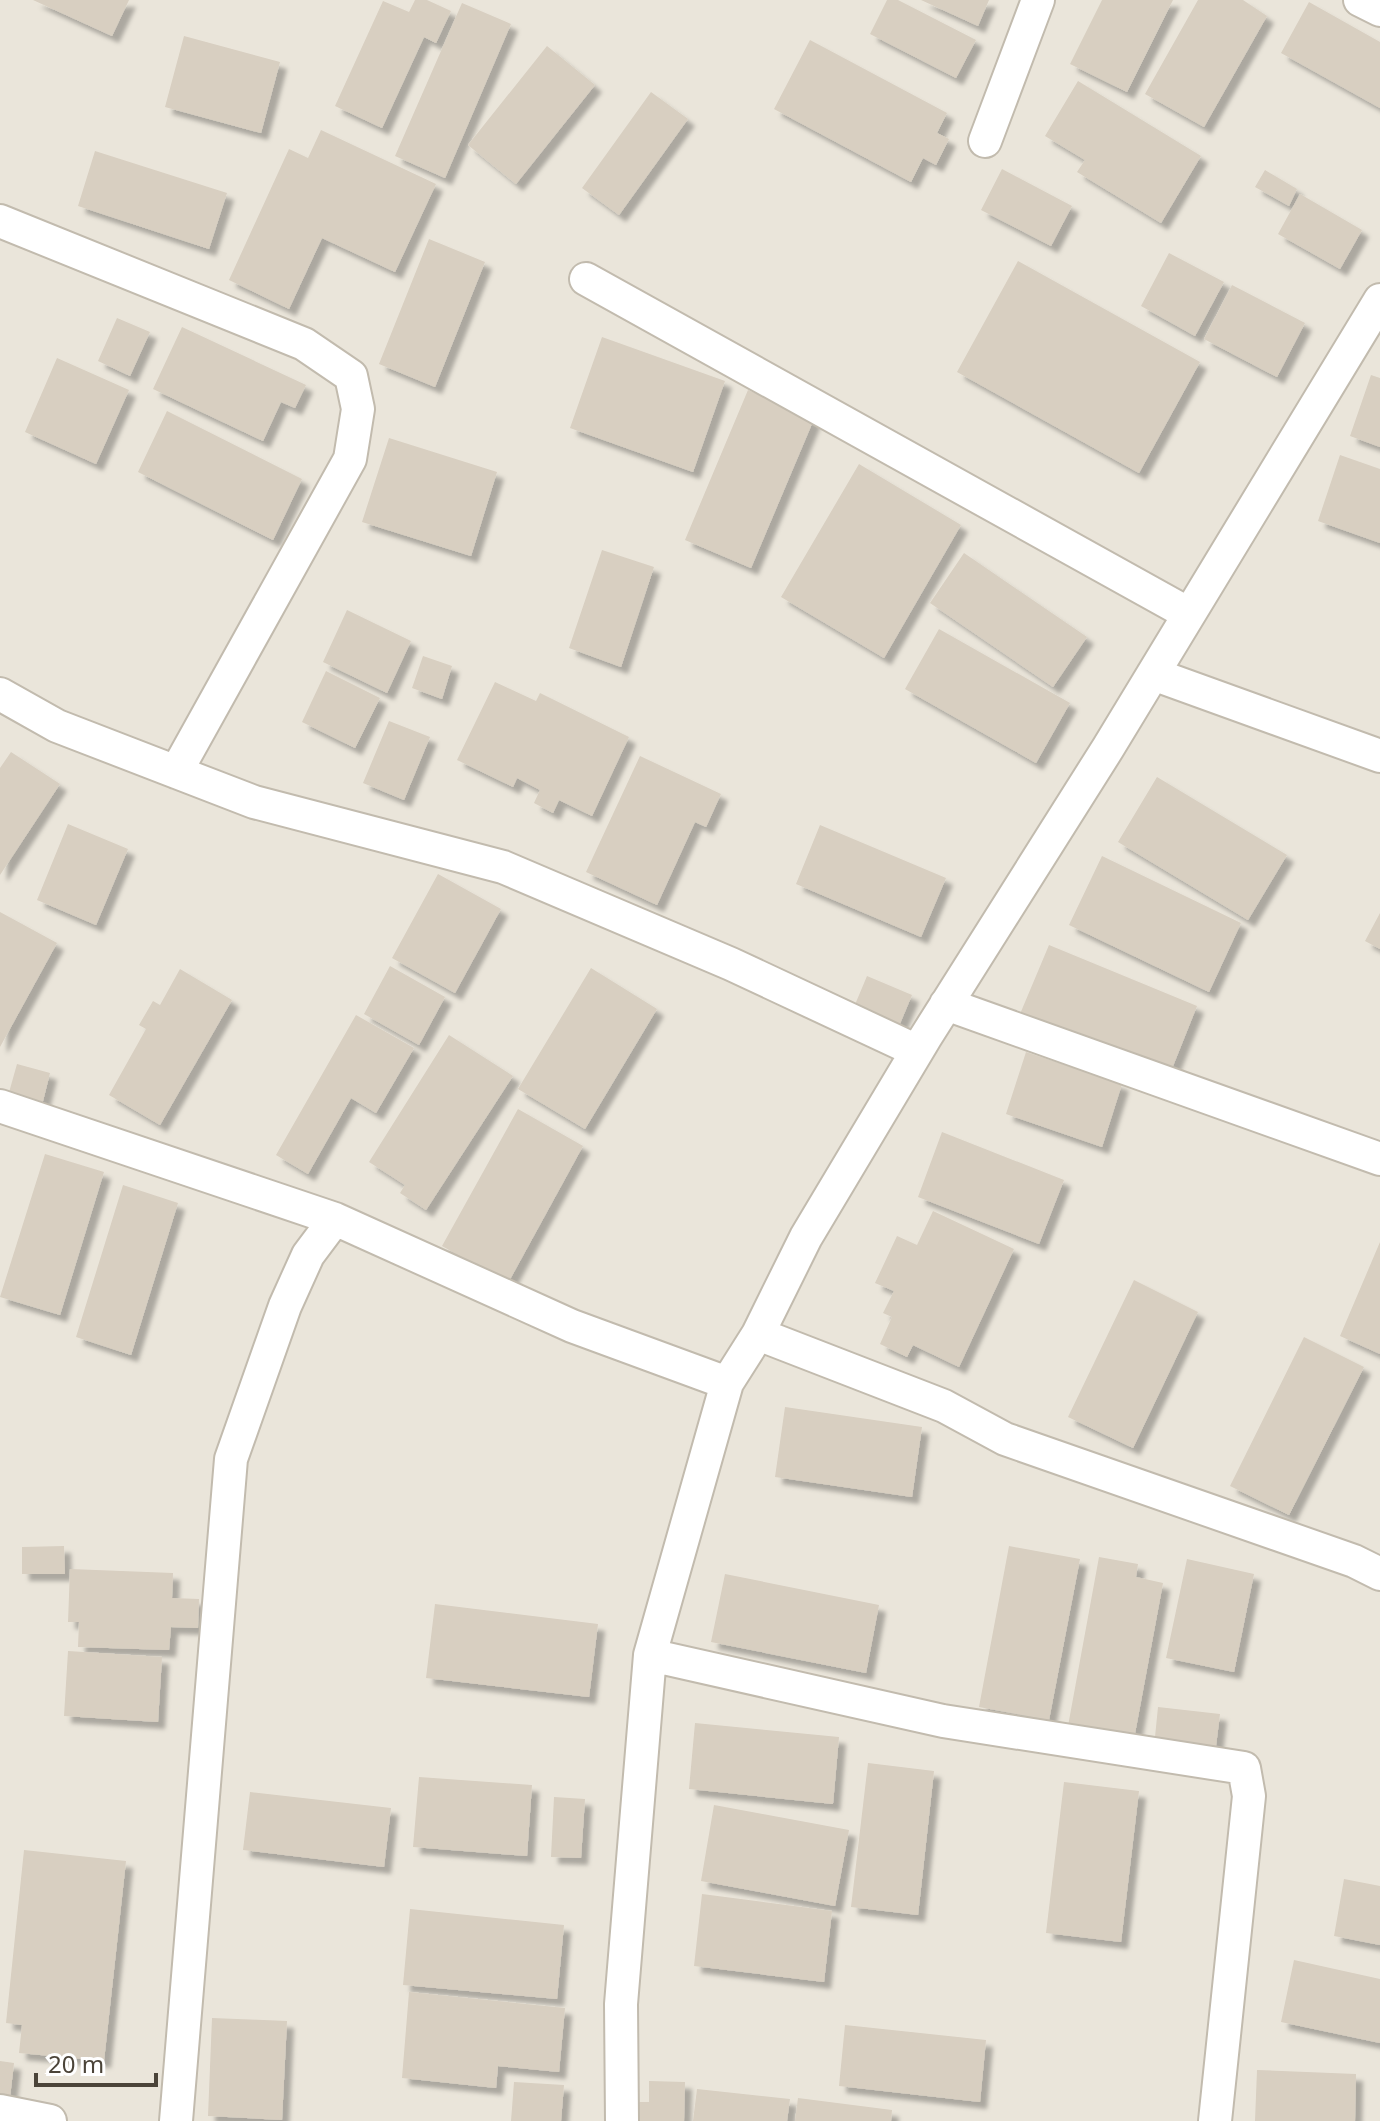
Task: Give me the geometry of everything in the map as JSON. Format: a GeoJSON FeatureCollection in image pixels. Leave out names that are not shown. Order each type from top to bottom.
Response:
{"type":"FeatureCollection","features":[{"type":"Feature","properties":{"kind":"street"},"geometry":{"type":"LineString","coordinates":[[985,141],[1038,0]]}},
{"type":"Feature","properties":{"kind":"street"},"geometry":{"type":"LineString","coordinates":[[1360,0],[1380,10]]}},
{"type":"Feature","properties":{"kind":"street"},"geometry":{"type":"LineString","coordinates":[[0,221],[304,344],[351,376],[358,409],[350,459],[176,772]]}},
{"type":"Feature","properties":{"kind":"street"},"geometry":{"type":"LineString","coordinates":[[586,279],[1189,614]]}},
{"type":"Feature","properties":{"kind":"street"},"geometry":{"type":"LineString","coordinates":[[622,2121],[621,2004],[650,1655],[727,1383],[758,1334],[806,1237],[917,1051],[1189,614],[1371,334],[1380,300]]}},
{"type":"Feature","properties":{"kind":"street"},"geometry":{"type":"LineString","coordinates":[[1153,674],[1380,756]]}},
{"type":"Feature","properties":{"kind":"street"},"geometry":{"type":"LineString","coordinates":[[0,694],[57,726],[254,802],[503,867],[731,964],[917,1051]]}},
{"type":"Feature","properties":{"kind":"street"},"geometry":{"type":"LineString","coordinates":[[946,1004],[1380,1159]]}},
{"type":"Feature","properties":{"kind":"street"},"geometry":{"type":"LineString","coordinates":[[0,1106],[335,1219],[572,1326],[727,1383]]}},
{"type":"Feature","properties":{"kind":"street"},"geometry":{"type":"LineString","coordinates":[[176,2121],[231,1459],[285,1306],[308,1255],[335,1219]]}},
{"type":"Feature","properties":{"kind":"street"},"geometry":{"type":"LineString","coordinates":[[758,1334],[944,1406],[1005,1439],[1354,1561],[1380,1574]]}},
{"type":"Feature","properties":{"kind":"street"},"geometry":{"type":"LineString","coordinates":[[650,1655],[943,1721],[1244,1768],[1249,1796],[1215,2121]]}},
{"type":"Feature","properties":{"kind":"street"},"geometry":{"type":"LineString","coordinates":[[0,2111],[50,2121]]}},
{"type":"Feature","properties":{"kind":"shaded area"},"geometry":{"type":"Polygon","coordinates":[[[0,0],[1380,0],[1380,2121],[0,2121],[0,0]]]}},
{"type":"Feature","properties":{"kind":"building"},"geometry":{"type":"Polygon","coordinates":[[[33,0],[129,0],[112,36],[33,0]]]}},
{"type":"Feature","properties":{"kind":"building"},"geometry":{"type":"Polygon","coordinates":[[[415,0],[427,0],[451,11],[436,43],[424,37],[382,128],[335,106],[383,1],[409,12],[415,0]]]}},
{"type":"Feature","properties":{"kind":"building"},"geometry":{"type":"Polygon","coordinates":[[[887,0],[898,0],[976,40],[956,78],[870,34],[887,0]]]}},
{"type":"Feature","properties":{"kind":"building"},"geometry":{"type":"Polygon","coordinates":[[[921,0],[989,0],[978,26],[921,0]]]}},
{"type":"Feature","properties":{"kind":"building"},"geometry":{"type":"Polygon","coordinates":[[[1102,0],[1173,0],[1127,92],[1070,64],[1102,0]]]}},
{"type":"Feature","properties":{"kind":"building"},"geometry":{"type":"Polygon","coordinates":[[[1198,0],[1243,0],[1267,16],[1204,127],[1145,94],[1198,0]]]}},
{"type":"Feature","properties":{"kind":"building"},"geometry":{"type":"Polygon","coordinates":[[[1309,2],[1380,42],[1380,108],[1281,53],[1309,2]]]}},
{"type":"Feature","properties":{"kind":"building"},"geometry":{"type":"Polygon","coordinates":[[[462,3],[511,24],[445,178],[395,156],[462,3]]]}},
{"type":"Feature","properties":{"kind":"building"},"geometry":{"type":"Polygon","coordinates":[[[184,36],[280,62],[261,133],[165,107],[184,36]]]}},
{"type":"Feature","properties":{"kind":"building"},"geometry":{"type":"Polygon","coordinates":[[[810,40],[947,113],[937,133],[949,139],[936,165],[923,158],[911,182],[774,109],[810,40]]]}},
{"type":"Feature","properties":{"kind":"building"},"geometry":{"type":"Polygon","coordinates":[[[547,46],[595,85],[516,184],[468,145],[547,46]]]}},
{"type":"Feature","properties":{"kind":"building"},"geometry":{"type":"Polygon","coordinates":[[[1078,81],[1201,156],[1161,223],[1077,172],[1085,160],[1045,136],[1078,81]]]}},
{"type":"Feature","properties":{"kind":"building"},"geometry":{"type":"Polygon","coordinates":[[[651,92],[688,119],[619,215],[582,188],[651,92]]]}},
{"type":"Feature","properties":{"kind":"building"},"geometry":{"type":"Polygon","coordinates":[[[321,130],[436,184],[395,272],[322,238],[289,309],[229,280],[289,149],[308,158],[321,130]]]}},
{"type":"Feature","properties":{"kind":"building"},"geometry":{"type":"Polygon","coordinates":[[[95,151],[227,193],[209,249],[78,206],[95,151]]]}},
{"type":"Feature","properties":{"kind":"building"},"geometry":{"type":"Polygon","coordinates":[[[1002,169],[1072,206],[1051,246],[981,210],[1002,169]]]}},
{"type":"Feature","properties":{"kind":"building"},"geometry":{"type":"Polygon","coordinates":[[[1265,170],[1297,189],[1289,206],[1255,187],[1265,170]]]}},
{"type":"Feature","properties":{"kind":"building"},"geometry":{"type":"Polygon","coordinates":[[[1300,194],[1362,230],[1340,269],[1278,234],[1300,194]]]}},
{"type":"Feature","properties":{"kind":"building"},"geometry":{"type":"Polygon","coordinates":[[[429,239],[485,262],[435,387],[379,364],[429,239]]]}},
{"type":"Feature","properties":{"kind":"building"},"geometry":{"type":"Polygon","coordinates":[[[1169,253],[1224,282],[1195,336],[1141,306],[1169,253]]]}},
{"type":"Feature","properties":{"kind":"building"},"geometry":{"type":"Polygon","coordinates":[[[1018,261],[1200,362],[1139,473],[957,372],[1018,261]]]}},
{"type":"Feature","properties":{"kind":"building"},"geometry":{"type":"Polygon","coordinates":[[[1232,285],[1305,323],[1277,377],[1204,339],[1232,285]]]}},
{"type":"Feature","properties":{"kind":"building"},"geometry":{"type":"Polygon","coordinates":[[[117,318],[150,332],[130,376],[98,361],[117,318]]]}},
{"type":"Feature","properties":{"kind":"building"},"geometry":{"type":"Polygon","coordinates":[[[182,327],[306,385],[295,408],[281,402],[263,441],[153,389],[182,327]]]}},
{"type":"Feature","properties":{"kind":"building"},"geometry":{"type":"Polygon","coordinates":[[[602,337],[725,381],[693,472],[570,428],[602,337]]]}},
{"type":"Feature","properties":{"kind":"building"},"geometry":{"type":"Polygon","coordinates":[[[57,358],[129,390],[96,464],[25,432],[57,358]]]}},
{"type":"Feature","properties":{"kind":"building"},"geometry":{"type":"Polygon","coordinates":[[[1371,375],[1380,378],[1380,447],[1350,436],[1371,375]]]}},
{"type":"Feature","properties":{"kind":"building"},"geometry":{"type":"Polygon","coordinates":[[[748,390],[814,419],[751,568],[685,540],[748,390]]]}},
{"type":"Feature","properties":{"kind":"building"},"geometry":{"type":"Polygon","coordinates":[[[167,411],[302,479],[273,540],[138,472],[167,411]]]}},
{"type":"Feature","properties":{"kind":"building"},"geometry":{"type":"Polygon","coordinates":[[[389,438],[497,472],[471,556],[362,522],[389,438]]]}},
{"type":"Feature","properties":{"kind":"building"},"geometry":{"type":"Polygon","coordinates":[[[1340,455],[1380,469],[1380,543],[1318,521],[1340,455]]]}},
{"type":"Feature","properties":{"kind":"building"},"geometry":{"type":"Polygon","coordinates":[[[859,464],[961,525],[884,658],[781,597],[859,464]]]}},
{"type":"Feature","properties":{"kind":"building"},"geometry":{"type":"Polygon","coordinates":[[[602,550],[654,567],[621,667],[569,648],[602,550]]]}},
{"type":"Feature","properties":{"kind":"building"},"geometry":{"type":"Polygon","coordinates":[[[964,553],[1087,637],[1053,687],[930,603],[964,553]]]}},
{"type":"Feature","properties":{"kind":"building"},"geometry":{"type":"Polygon","coordinates":[[[347,610],[411,641],[387,693],[323,662],[347,610]]]}},
{"type":"Feature","properties":{"kind":"building"},"geometry":{"type":"Polygon","coordinates":[[[939,629],[1070,703],[1036,763],[905,689],[939,629]]]}},
{"type":"Feature","properties":{"kind":"building"},"geometry":{"type":"Polygon","coordinates":[[[423,656],[452,666],[442,699],[412,688],[423,656]]]}},
{"type":"Feature","properties":{"kind":"building"},"geometry":{"type":"Polygon","coordinates":[[[326,671],[380,698],[355,748],[302,722],[326,671]]]}},
{"type":"Feature","properties":{"kind":"building"},"geometry":{"type":"Polygon","coordinates":[[[495,682],[536,701],[540,693],[629,737],[592,816],[559,800],[553,813],[534,803],[540,790],[517,778],[513,787],[457,760],[495,682]]]}},
{"type":"Feature","properties":{"kind":"building"},"geometry":{"type":"Polygon","coordinates":[[[389,721],[430,737],[404,800],[363,783],[389,721]]]}},
{"type":"Feature","properties":{"kind":"building"},"geometry":{"type":"Polygon","coordinates":[[[11,752],[60,784],[0,875],[0,768],[11,752]]]}},
{"type":"Feature","properties":{"kind":"building"},"geometry":{"type":"Polygon","coordinates":[[[640,756],[721,794],[706,827],[695,822],[657,905],[586,872],[640,756]]]}},
{"type":"Feature","properties":{"kind":"building"},"geometry":{"type":"Polygon","coordinates":[[[1157,777],[1287,855],[1248,920],[1118,842],[1157,777]]]}},
{"type":"Feature","properties":{"kind":"building"},"geometry":{"type":"Polygon","coordinates":[[[68,824],[128,849],[96,925],[37,900],[68,824]]]}},
{"type":"Feature","properties":{"kind":"building"},"geometry":{"type":"Polygon","coordinates":[[[820,825],[946,878],[921,937],[796,884],[820,825]]]}},
{"type":"Feature","properties":{"kind":"building"},"geometry":{"type":"Polygon","coordinates":[[[1102,856],[1241,923],[1209,992],[1069,925],[1102,856]]]}},
{"type":"Feature","properties":{"kind":"building"},"geometry":{"type":"Polygon","coordinates":[[[438,874],[501,909],[455,993],[392,958],[438,874]]]}},
{"type":"Feature","properties":{"kind":"building"},"geometry":{"type":"Polygon","coordinates":[[[0,912],[57,943],[0,1047],[0,912]]]}},
{"type":"Feature","properties":{"kind":"building"},"geometry":{"type":"Polygon","coordinates":[[[1380,913],[1380,949],[1365,941],[1380,913]]]}},
{"type":"Feature","properties":{"kind":"building"},"geometry":{"type":"Polygon","coordinates":[[[1049,945],[1197,1006],[1169,1076],[1020,1014],[1049,945]]]}},
{"type":"Feature","properties":{"kind":"building"},"geometry":{"type":"Polygon","coordinates":[[[390,966],[445,997],[419,1045],[364,1014],[390,966]]]}},
{"type":"Feature","properties":{"kind":"building"},"geometry":{"type":"Polygon","coordinates":[[[591,968],[657,1009],[585,1129],[518,1089],[591,968]]]}},
{"type":"Feature","properties":{"kind":"building"},"geometry":{"type":"Polygon","coordinates":[[[180,969],[232,1000],[160,1125],[109,1095],[146,1029],[139,1025],[153,1001],[160,1005],[180,969]]]}},
{"type":"Feature","properties":{"kind":"building"},"geometry":{"type":"Polygon","coordinates":[[[867,976],[912,995],[899,1026],[854,1007],[867,976]]]}},
{"type":"Feature","properties":{"kind":"building"},"geometry":{"type":"Polygon","coordinates":[[[356,1015],[414,1048],[376,1113],[351,1098],[308,1174],[276,1155],[356,1015]]]}},
{"type":"Feature","properties":{"kind":"building"},"geometry":{"type":"Polygon","coordinates":[[[449,1035],[513,1076],[426,1210],[400,1193],[405,1185],[369,1162],[449,1035]]]}},
{"type":"Feature","properties":{"kind":"building"},"geometry":{"type":"Polygon","coordinates":[[[1026,1052],[1122,1084],[1102,1147],[1006,1114],[1026,1052]]]}},
{"type":"Feature","properties":{"kind":"building"},"geometry":{"type":"Polygon","coordinates":[[[17,1064],[50,1073],[42,1105],[8,1096],[17,1064]]]}},
{"type":"Feature","properties":{"kind":"building"},"geometry":{"type":"Polygon","coordinates":[[[518,1109],[583,1146],[508,1283],[442,1246],[518,1109]]]}},
{"type":"Feature","properties":{"kind":"building"},"geometry":{"type":"Polygon","coordinates":[[[942,1132],[1064,1180],[1039,1244],[918,1197],[942,1132]]]}},
{"type":"Feature","properties":{"kind":"building"},"geometry":{"type":"Polygon","coordinates":[[[45,1154],[104,1172],[60,1315],[0,1297],[45,1154]]]}},
{"type":"Feature","properties":{"kind":"building"},"geometry":{"type":"Polygon","coordinates":[[[123,1185],[178,1203],[131,1355],[76,1337],[123,1185]]]}},
{"type":"Feature","properties":{"kind":"building"},"geometry":{"type":"Polygon","coordinates":[[[933,1211],[1014,1249],[959,1367],[913,1345],[907,1357],[880,1344],[892,1317],[883,1313],[894,1291],[875,1283],[897,1236],[917,1245],[933,1211]]]}},
{"type":"Feature","properties":{"kind":"building"},"geometry":{"type":"Polygon","coordinates":[[[1380,1242],[1380,1354],[1340,1336],[1380,1242]]]}},
{"type":"Feature","properties":{"kind":"building"},"geometry":{"type":"Polygon","coordinates":[[[1134,1280],[1198,1312],[1133,1448],[1068,1417],[1134,1280]]]}},
{"type":"Feature","properties":{"kind":"building"},"geometry":{"type":"Polygon","coordinates":[[[1304,1337],[1364,1367],[1289,1515],[1230,1486],[1304,1337]]]}},
{"type":"Feature","properties":{"kind":"building"},"geometry":{"type":"Polygon","coordinates":[[[785,1407],[922,1427],[912,1497],[775,1477],[785,1407]]]}},
{"type":"Feature","properties":{"kind":"building"},"geometry":{"type":"Polygon","coordinates":[[[64,1546],[65,1574],[22,1574],[22,1547],[64,1546]]]}},
{"type":"Feature","properties":{"kind":"building"},"geometry":{"type":"Polygon","coordinates":[[[1009,1546],[1080,1559],[1049,1720],[979,1707],[1009,1546]]]}},
{"type":"Feature","properties":{"kind":"building"},"geometry":{"type":"Polygon","coordinates":[[[1099,1557],[1138,1564],[1136,1577],[1163,1583],[1134,1739],[1068,1726],[1099,1557]]]}},
{"type":"Feature","properties":{"kind":"building"},"geometry":{"type":"Polygon","coordinates":[[[1187,1559],[1254,1574],[1234,1672],[1166,1658],[1187,1559]]]}},
{"type":"Feature","properties":{"kind":"building"},"geometry":{"type":"Polygon","coordinates":[[[70,1569],[173,1573],[172,1598],[199,1599],[198,1628],[171,1627],[169,1650],[78,1647],[79,1622],[68,1622],[70,1569]]]}},
{"type":"Feature","properties":{"kind":"building"},"geometry":{"type":"Polygon","coordinates":[[[725,1574],[879,1605],[866,1673],[711,1642],[725,1574]]]}},
{"type":"Feature","properties":{"kind":"building"},"geometry":{"type":"Polygon","coordinates":[[[435,1604],[598,1624],[589,1697],[426,1678],[435,1604]]]}},
{"type":"Feature","properties":{"kind":"building"},"geometry":{"type":"Polygon","coordinates":[[[68,1651],[162,1657],[158,1722],[64,1716],[68,1651]]]}},
{"type":"Feature","properties":{"kind":"building"},"geometry":{"type":"Polygon","coordinates":[[[1158,1707],[1220,1714],[1215,1754],[1154,1747],[1158,1707]]]}},
{"type":"Feature","properties":{"kind":"building"},"geometry":{"type":"Polygon","coordinates":[[[695,1723],[839,1737],[833,1804],[689,1789],[695,1723]]]}},
{"type":"Feature","properties":{"kind":"building"},"geometry":{"type":"Polygon","coordinates":[[[868,1763],[934,1771],[918,1915],[851,1907],[868,1763]]]}},
{"type":"Feature","properties":{"kind":"building"},"geometry":{"type":"Polygon","coordinates":[[[419,1777],[532,1785],[527,1856],[413,1847],[419,1777]]]}},
{"type":"Feature","properties":{"kind":"building"},"geometry":{"type":"Polygon","coordinates":[[[1064,1782],[1139,1791],[1121,1942],[1046,1933],[1064,1782]]]}},
{"type":"Feature","properties":{"kind":"building"},"geometry":{"type":"Polygon","coordinates":[[[250,1792],[391,1808],[384,1867],[243,1850],[250,1792]]]}},
{"type":"Feature","properties":{"kind":"building"},"geometry":{"type":"Polygon","coordinates":[[[554,1797],[585,1799],[581,1858],[551,1857],[554,1797]]]}},
{"type":"Feature","properties":{"kind":"building"},"geometry":{"type":"Polygon","coordinates":[[[714,1805],[849,1830],[835,1906],[701,1881],[714,1805]]]}},
{"type":"Feature","properties":{"kind":"building"},"geometry":{"type":"Polygon","coordinates":[[[24,1850],[126,1861],[104,2061],[19,2053],[22,2025],[6,2023],[24,1850]]]}},
{"type":"Feature","properties":{"kind":"building"},"geometry":{"type":"Polygon","coordinates":[[[1344,1879],[1380,1886],[1380,1945],[1334,1936],[1344,1879]]]}},
{"type":"Feature","properties":{"kind":"building"},"geometry":{"type":"Polygon","coordinates":[[[702,1894],[832,1911],[824,1982],[694,1966],[702,1894]]]}},
{"type":"Feature","properties":{"kind":"building"},"geometry":{"type":"Polygon","coordinates":[[[410,1909],[564,1925],[557,1999],[403,1985],[410,1909]]]}},
{"type":"Feature","properties":{"kind":"building"},"geometry":{"type":"Polygon","coordinates":[[[1294,1960],[1380,1979],[1380,2043],[1281,2022],[1294,1960]]]}},
{"type":"Feature","properties":{"kind":"building"},"geometry":{"type":"Polygon","coordinates":[[[409,1992],[565,2008],[559,2072],[498,2066],[496,2088],[402,2078],[409,1992]]]}},
{"type":"Feature","properties":{"kind":"building"},"geometry":{"type":"Polygon","coordinates":[[[212,2018],[287,2021],[282,2120],[208,2116],[212,2018]]]}},
{"type":"Feature","properties":{"kind":"building"},"geometry":{"type":"Polygon","coordinates":[[[845,2025],[986,2040],[980,2102],[839,2086],[845,2025]]]}},
{"type":"Feature","properties":{"kind":"building"},"geometry":{"type":"Polygon","coordinates":[[[0,2061],[14,2063],[9,2106],[0,2105],[0,2061]]]}},
{"type":"Feature","properties":{"kind":"building"},"geometry":{"type":"Polygon","coordinates":[[[1257,2070],[1356,2074],[1355,2121],[1255,2121],[1257,2070]]]}},
{"type":"Feature","properties":{"kind":"building"},"geometry":{"type":"Polygon","coordinates":[[[649,2081],[685,2082],[684,2121],[637,2121],[638,2102],[649,2102],[649,2081]]]}},
{"type":"Feature","properties":{"kind":"building"},"geometry":{"type":"Polygon","coordinates":[[[514,2082],[564,2085],[561,2121],[511,2121],[514,2082]]]}},
{"type":"Feature","properties":{"kind":"building"},"geometry":{"type":"Polygon","coordinates":[[[697,2089],[790,2099],[787,2121],[693,2121],[697,2089]]]}},
{"type":"Feature","properties":{"kind":"building"},"geometry":{"type":"Polygon","coordinates":[[[798,2098],[892,2110],[891,2121],[795,2121],[798,2098]]]}}]}
